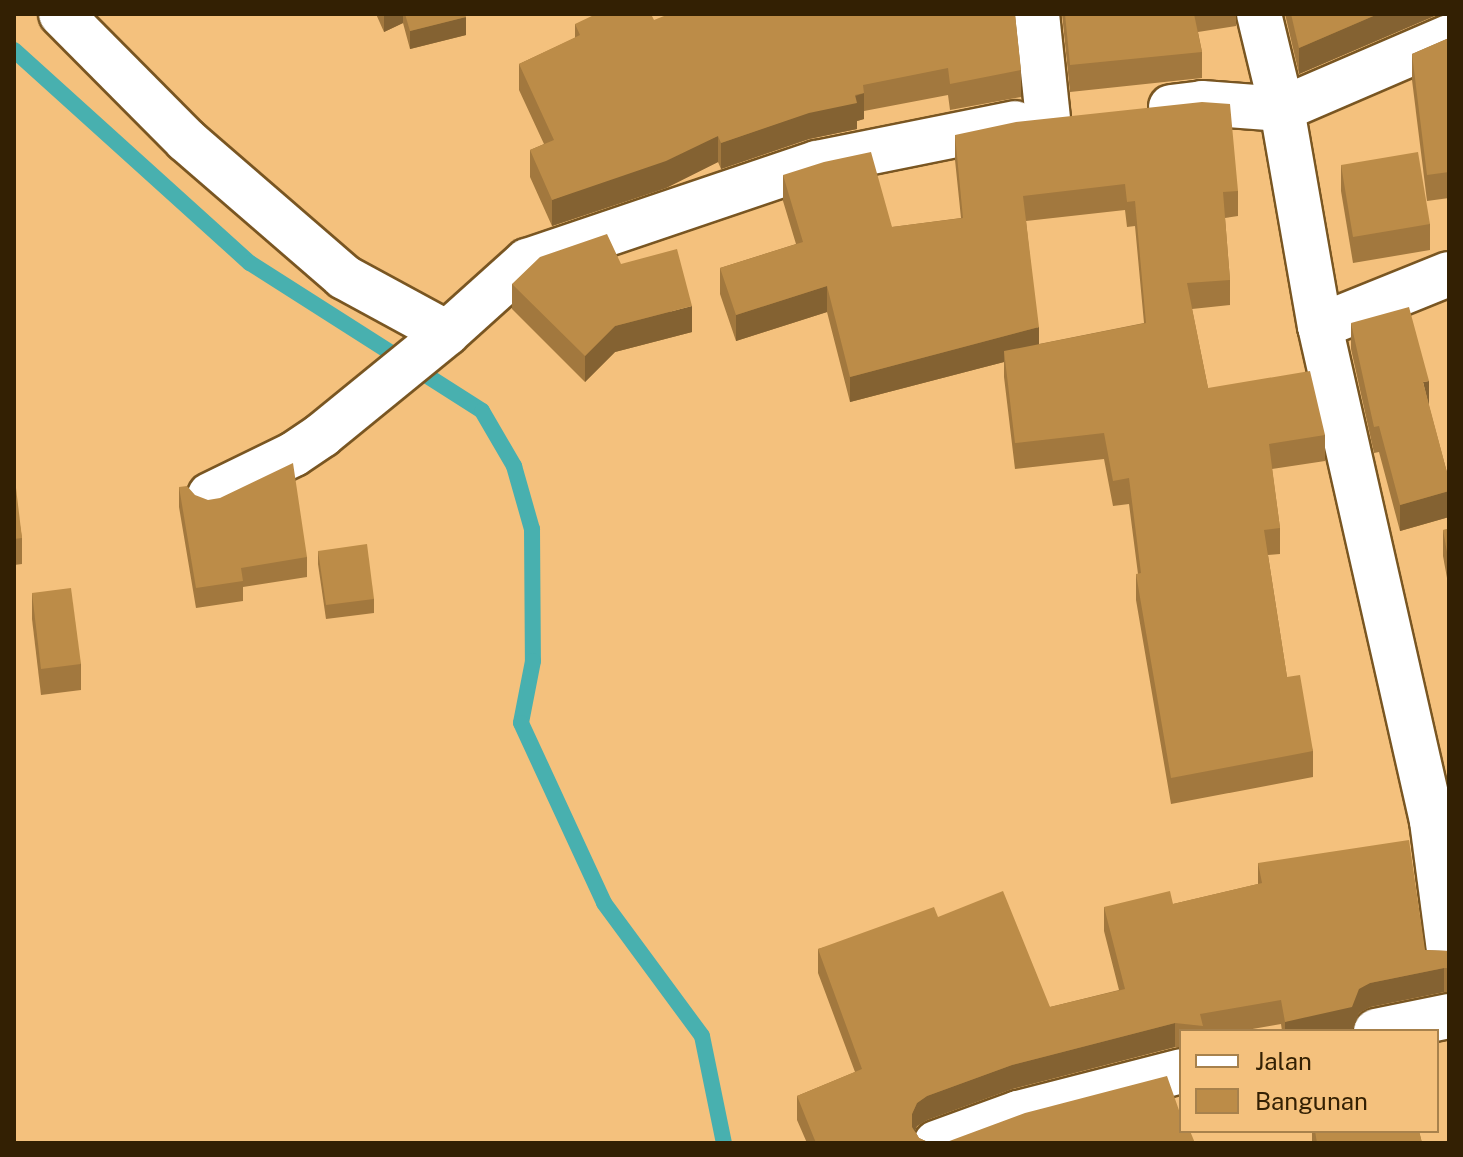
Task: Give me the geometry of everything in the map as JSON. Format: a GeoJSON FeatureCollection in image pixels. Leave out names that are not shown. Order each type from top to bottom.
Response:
{"type":"FeatureCollection","features":[{"type":"Feature","properties":{"kind":"street"},"geometry":{"type":"LineString","coordinates":[[61,14],[186,140],[344,277],[437,341]]}},
{"type":"Feature","properties":{"kind":"street"},"geometry":{"type":"LineString","coordinates":[[1037,14],[1048,119]]}},
{"type":"Feature","properties":{"kind":"street"},"geometry":{"type":"LineString","coordinates":[[1259,14],[1282,109],[1320,326],[1440,818],[1449,950]]}},
{"type":"Feature","properties":{"kind":"street"},"geometry":{"type":"LineString","coordinates":[[210,495],[294,454],[354,410],[527,261],[817,163],[1048,119],[1202,103],[1282,109],[1449,37]]}},
{"type":"Feature","properties":{"kind":"street"},"geometry":{"type":"LineString","coordinates":[[1320,326],[1449,274]]}},
{"type":"Feature","properties":{"kind":"street"},"geometry":{"type":"LineString","coordinates":[[1386,1029],[1449,1016]]}},
{"type":"Feature","properties":{"kind":"street"},"geometry":{"type":"LineString","coordinates":[[936,1143],[1018,1113],[1179,1072]]}},
{"type":"Feature","properties":{"kind":"building"},"geometry":{"type":"Polygon","coordinates":[[[405,14],[465,14],[466,17],[410,31],[405,14]]]}},
{"type":"Feature","properties":{"kind":"building"},"geometry":{"type":"Polygon","coordinates":[[[596,14],[651,14],[654,20],[669,14],[1015,14],[1021,70],[950,84],[948,68],[863,85],[864,93],[855,95],[857,103],[809,113],[721,143],[718,136],[666,161],[552,200],[530,150],[554,140],[519,64],[580,35],[575,24],[596,14]]]}},
{"type":"Feature","properties":{"kind":"building"},"geometry":{"type":"Polygon","coordinates":[[[1065,14],[1194,14],[1202,52],[1070,65],[1065,14]]]}},
{"type":"Feature","properties":{"kind":"building"},"geometry":{"type":"Polygon","coordinates":[[[1291,14],[1378,14],[1299,48],[1291,14]]]}},
{"type":"Feature","properties":{"kind":"building"},"geometry":{"type":"Polygon","coordinates":[[[1449,38],[1449,172],[1427,175],[1412,54],[1449,38]]]}},
{"type":"Feature","properties":{"kind":"building"},"geometry":{"type":"Polygon","coordinates":[[[1202,102],[1230,104],[1238,191],[1223,192],[1230,280],[1187,283],[1208,388],[1310,371],[1325,435],[1269,444],[1280,528],[1264,530],[1287,677],[1300,675],[1313,751],[1171,778],[1136,574],[1141,573],[1129,478],[1113,481],[1104,433],[1015,443],[1004,351],[1146,323],[1135,201],[1127,202],[1125,184],[1023,196],[1039,327],[850,377],[827,286],[736,315],[720,268],[803,242],[783,175],[871,152],[892,227],[963,218],[955,135],[1016,122],[1202,102]]]}},
{"type":"Feature","properties":{"kind":"building"},"geometry":{"type":"Polygon","coordinates":[[[1418,152],[1430,224],[1353,237],[1341,165],[1418,152]]]}},
{"type":"Feature","properties":{"kind":"building"},"geometry":{"type":"Polygon","coordinates":[[[607,234],[621,264],[677,249],[692,306],[615,326],[585,356],[512,284],[540,257],[607,234]]]}},
{"type":"Feature","properties":{"kind":"building"},"geometry":{"type":"Polygon","coordinates":[[[1409,307],[1429,381],[1423,382],[1449,480],[1449,491],[1400,505],[1379,426],[1374,427],[1351,323],[1409,307]]]}},
{"type":"Feature","properties":{"kind":"building"},"geometry":{"type":"Polygon","coordinates":[[[293,463],[307,557],[241,568],[243,581],[196,588],[179,487],[187,486],[195,495],[208,500],[220,498],[293,463]]]}},
{"type":"Feature","properties":{"kind":"building"},"geometry":{"type":"Polygon","coordinates":[[[14,488],[22,538],[14,539],[14,488]]]}},
{"type":"Feature","properties":{"kind":"building"},"geometry":{"type":"Polygon","coordinates":[[[1449,529],[1449,563],[1443,530],[1449,529]]]}},
{"type":"Feature","properties":{"kind":"building"},"geometry":{"type":"Polygon","coordinates":[[[367,544],[374,599],[326,605],[318,551],[367,544]]]}},
{"type":"Feature","properties":{"kind":"building"},"geometry":{"type":"Polygon","coordinates":[[[71,588],[81,664],[41,669],[32,593],[71,588]]]}},
{"type":"Feature","properties":{"kind":"building"},"geometry":{"type":"Polygon","coordinates":[[[1409,840],[1425,950],[1449,951],[1449,968],[1370,983],[1359,989],[1352,1007],[1285,1022],[1281,1000],[1200,1014],[1203,1026],[1175,1023],[1012,1065],[927,1096],[917,1103],[912,1114],[912,1127],[919,1138],[930,1143],[816,1143],[797,1096],[862,1069],[818,949],[934,907],[938,917],[1003,891],[1050,1007],[1125,989],[1104,907],[1170,891],[1173,904],[1262,883],[1258,863],[1409,840]]]}},
{"type":"Feature","properties":{"kind":"building"},"geometry":{"type":"Polygon","coordinates":[[[1167,1076],[1179,1110],[1179,1133],[1191,1133],[1195,1143],[944,1143],[1025,1113],[1167,1076]]]}},
{"type":"Feature","properties":{"kind":"building"},"geometry":{"type":"Polygon","coordinates":[[[1315,1133],[1420,1133],[1422,1143],[1317,1143],[1315,1133]]]}},
{"type":"Feature","properties":{"kind":"waterway"},"geometry":{"type":"LineString","coordinates":[[14,50],[250,263],[482,411],[514,466],[532,529],[533,661],[521,723],[604,903],[702,1036],[724,1143]]}}]}
